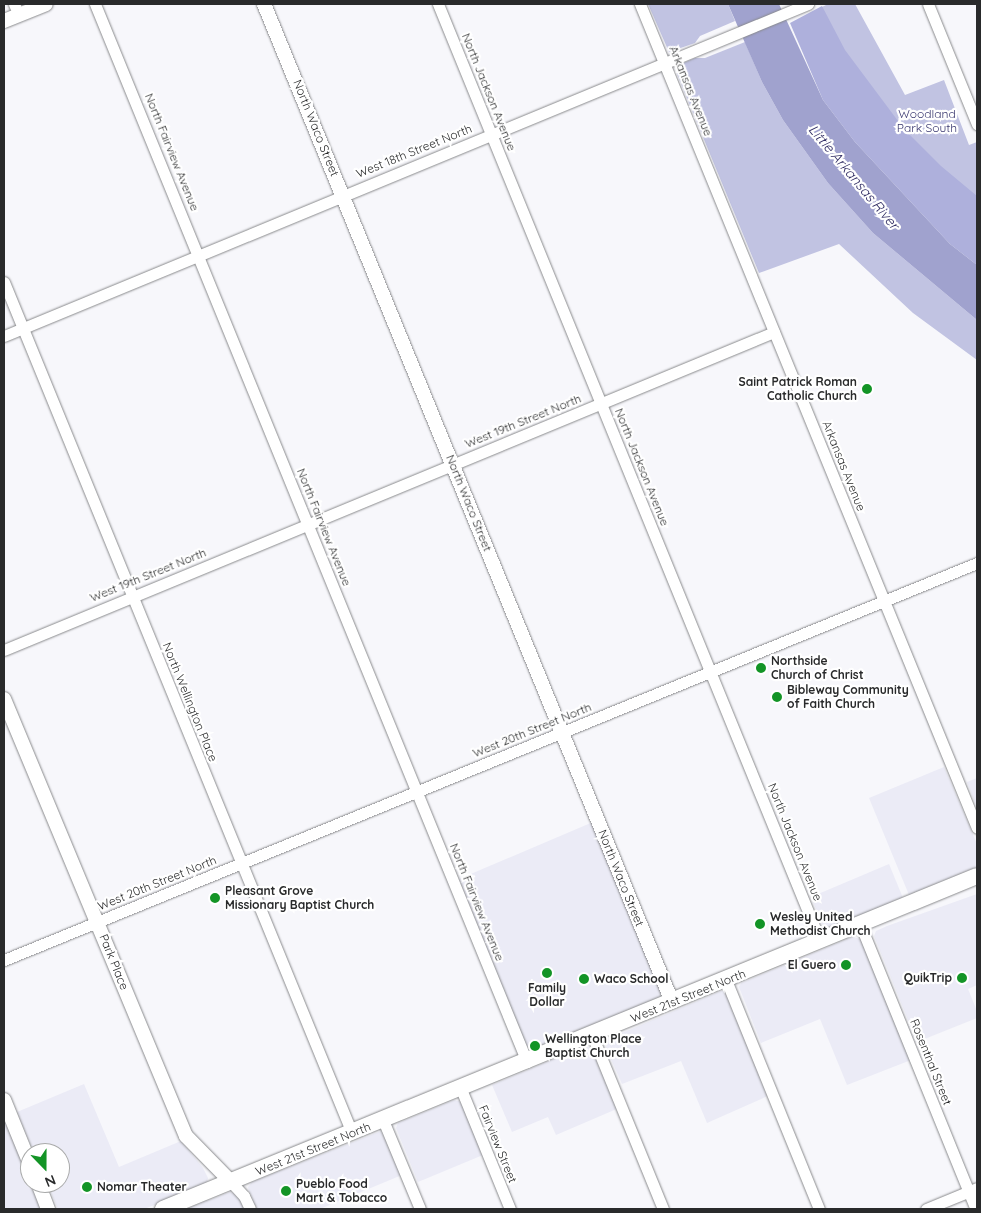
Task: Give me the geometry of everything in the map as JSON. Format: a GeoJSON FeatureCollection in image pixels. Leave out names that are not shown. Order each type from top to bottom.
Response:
{"type":"FeatureCollection","features":[{"type":"Feature","properties":{"kind":"main road","name":"West 21st Street North"},"geometry":{"type":"LineString","coordinates":[[163,1209],[527,1062],[977,876]]}},
{"type":"Feature","properties":{"kind":"street"},"geometry":{"type":"LineString","coordinates":[[4,21],[17,9],[46,4]]}},
{"type":"Feature","properties":{"kind":"street","name":"North Fairview Avenue"},"geometry":{"type":"LineString","coordinates":[[95,4],[527,1062]]}},
{"type":"Feature","properties":{"kind":"street","name":"North Waco Street"},"geometry":{"type":"LineString","coordinates":[[264,4],[454,464],[561,733],[672,1002]]}},
{"type":"Feature","properties":{"kind":"street","name":"North Jackson Avenue"},"geometry":{"type":"LineString","coordinates":[[438,4],[820,941]]}},
{"type":"Feature","properties":{"kind":"street","name":"Arkansas Avenue"},"geometry":{"type":"LineString","coordinates":[[640,4],[977,828]]}},
{"type":"Feature","properties":{"kind":"street"},"geometry":{"type":"LineString","coordinates":[[928,4],[977,124]]}},
{"type":"Feature","properties":{"kind":"street","name":"West 18th Street North"},"geometry":{"type":"LineString","coordinates":[[4,336],[805,6]]}},
{"type":"Feature","properties":{"kind":"street","name":"North Wellington Place"},"geometry":{"type":"LineString","coordinates":[[4,282],[352,1133]]}},
{"type":"Feature","properties":{"kind":"street","name":"West 19th Street North"},"geometry":{"type":"LineString","coordinates":[[4,650],[774,332]]}},
{"type":"Feature","properties":{"kind":"street","name":"West 20th Street North"},"geometry":{"type":"LineString","coordinates":[[4,960],[977,563]]}},
{"type":"Feature","properties":{"kind":"street","name":"Park Place"},"geometry":{"type":"LineString","coordinates":[[4,699],[186,1136],[244,1196],[250,1209]]}},
{"type":"Feature","properties":{"kind":"street","name":"Rosenthal Street"},"geometry":{"type":"LineString","coordinates":[[860,924],[973,1190],[976,1209]]}},
{"type":"Feature","properties":{"kind":"street"},"geometry":{"type":"LineString","coordinates":[[726,980],[820,1209]]}},
{"type":"Feature","properties":{"kind":"street"},"geometry":{"type":"LineString","coordinates":[[592,1035],[663,1209]]}},
{"type":"Feature","properties":{"kind":"street","name":"Fairview Street"},"geometry":{"type":"LineString","coordinates":[[461,1088],[510,1209]]}},
{"type":"Feature","properties":{"kind":"street"},"geometry":{"type":"LineString","coordinates":[[4,1100],[21,1143]]}},
{"type":"Feature","properties":{"kind":"street"},"geometry":{"type":"LineString","coordinates":[[383,1120],[420,1209]]}},
{"type":"Feature","properties":{"kind":"street"},"geometry":{"type":"LineString","coordinates":[[926,1209],[973,1190]]}},
{"type":"Feature","properties":{"kind":"street"},"geometry":{"type":"LineString","coordinates":[[42,1193],[48,1209]]}},
{"type":"Feature","properties":{"kind":"shaded area"},"geometry":{"type":"Polygon","coordinates":[[[822,6],[845,50],[904,129],[941,166],[977,196],[977,265],[950,244],[855,142],[823,100],[790,23],[822,6]]]}},
{"type":"Feature","properties":{"kind":"shaded area"},"geometry":{"type":"Polygon","coordinates":[[[944,767],[977,844],[977,867],[909,895],[869,798],[944,767]]]}},
{"type":"Feature","properties":{"kind":"shaded area"},"geometry":{"type":"Polygon","coordinates":[[[977,778],[977,808],[967,782],[977,778]]]}},
{"type":"Feature","properties":{"kind":"shaded area"},"geometry":{"type":"Polygon","coordinates":[[[593,822],[662,990],[661,996],[655,1002],[531,1051],[526,1046],[459,879],[593,822]]]}},
{"type":"Feature","properties":{"kind":"shaded area"},"geometry":{"type":"Polygon","coordinates":[[[889,864],[903,898],[828,930],[824,928],[811,897],[889,864]]]}},
{"type":"Feature","properties":{"kind":"shaded area"},"geometry":{"type":"Polygon","coordinates":[[[977,894],[977,985],[968,989],[977,1011],[977,1018],[917,1042],[874,936],[876,931],[977,894]]]}},
{"type":"Feature","properties":{"kind":"shaded area"},"geometry":{"type":"Polygon","coordinates":[[[852,937],[861,939],[911,1060],[847,1085],[820,1019],[761,1043],[739,987],[741,983],[852,937]]]}},
{"type":"Feature","properties":{"kind":"shaded area"},"geometry":{"type":"Polygon","coordinates":[[[721,991],[725,991],[770,1095],[707,1123],[681,1061],[622,1084],[606,1048],[608,1039],[721,991]]]}},
{"type":"Feature","properties":{"kind":"shaded area"},"geometry":{"type":"Polygon","coordinates":[[[584,1046],[594,1049],[619,1108],[556,1135],[548,1117],[512,1132],[492,1085],[584,1046]]]}},
{"type":"Feature","properties":{"kind":"shaded area"},"geometry":{"type":"Polygon","coordinates":[[[84,1084],[119,1167],[181,1141],[203,1168],[208,1178],[207,1182],[199,1188],[144,1209],[58,1209],[51,1193],[70,1193],[70,1143],[30,1143],[17,1112],[84,1084]]]}},
{"type":"Feature","properties":{"kind":"shaded area"},"geometry":{"type":"Polygon","coordinates":[[[454,1100],[462,1102],[483,1155],[418,1182],[396,1128],[398,1123],[454,1100]]]}},
{"type":"Feature","properties":{"kind":"shaded area"},"geometry":{"type":"Polygon","coordinates":[[[4,1116],[20,1157],[20,1193],[34,1193],[41,1209],[4,1209],[4,1116]]]}},
{"type":"Feature","properties":{"kind":"shaded area"},"geometry":{"type":"Polygon","coordinates":[[[381,1131],[402,1175],[320,1209],[257,1209],[248,1187],[252,1182],[381,1131]]]}},
{"type":"Feature","properties":{"kind":"shaded area"},"geometry":{"type":"Polygon","coordinates":[[[230,1192],[238,1195],[244,1209],[186,1209],[230,1192]]]}},
{"type":"Feature","properties":{"kind":"green space"},"geometry":{"type":"Polygon","coordinates":[[[648,4],[728,4],[735,21],[700,36],[695,43],[669,52],[648,4]]]}},
{"type":"Feature","properties":{"kind":"green space","name":"Woodland Park South"},"geometry":{"type":"Polygon","coordinates":[[[828,4],[855,4],[905,95],[944,80],[969,145],[977,142],[977,211],[909,149],[816,10],[828,4]]]}},
{"type":"Feature","properties":{"kind":"green space"},"geometry":{"type":"Polygon","coordinates":[[[745,42],[762,82],[783,120],[828,183],[873,233],[977,320],[977,360],[913,313],[839,244],[759,273],[677,74],[677,69],[681,64],[695,58],[705,58],[745,42]]]}},
{"type":"Feature","properties":{"kind":"water","name":"Little Arkansas River"},"geometry":{"type":"Polygon","coordinates":[[[728,4],[779,4],[823,100],[855,142],[950,244],[977,265],[977,320],[873,233],[828,183],[783,120],[762,82],[728,4]]]}},
{"type":"Feature","properties":{"kind":"place","name":"Saint Patrick Roman Catholic Church"},"geometry":{"type":"Point","coordinates":[867,389]}},
{"type":"Feature","properties":{"kind":"place","name":"Northside Church of Christ"},"geometry":{"type":"Point","coordinates":[761,668]}},
{"type":"Feature","properties":{"kind":"place","name":"Bibleway Community of Faith Church"},"geometry":{"type":"Point","coordinates":[777,697]}},
{"type":"Feature","properties":{"kind":"place","name":"Pleasant Grove Missionary Baptist Church"},"geometry":{"type":"Point","coordinates":[215,898]}},
{"type":"Feature","properties":{"kind":"place","name":"Wesley United Methodist Church"},"geometry":{"type":"Point","coordinates":[760,924]}},
{"type":"Feature","properties":{"kind":"place","name":"El Guero"},"geometry":{"type":"Point","coordinates":[846,965]}},
{"type":"Feature","properties":{"kind":"place","name":"Family Dollar"},"geometry":{"type":"Point","coordinates":[547,973]}},
{"type":"Feature","properties":{"kind":"place","name":"QuikTrip"},"geometry":{"type":"Point","coordinates":[962,978]}},
{"type":"Feature","properties":{"kind":"place","name":"Waco School"},"geometry":{"type":"Point","coordinates":[584,979]}},
{"type":"Feature","properties":{"kind":"place","name":"Wellington Place Baptist Church"},"geometry":{"type":"Point","coordinates":[535,1046]}},
{"type":"Feature","properties":{"kind":"place","name":"Nomar Theater"},"geometry":{"type":"Point","coordinates":[87,1187]}},
{"type":"Feature","properties":{"kind":"place","name":"Pueblo Food Mart & Tobacco"},"geometry":{"type":"Point","coordinates":[286,1191]}}]}
